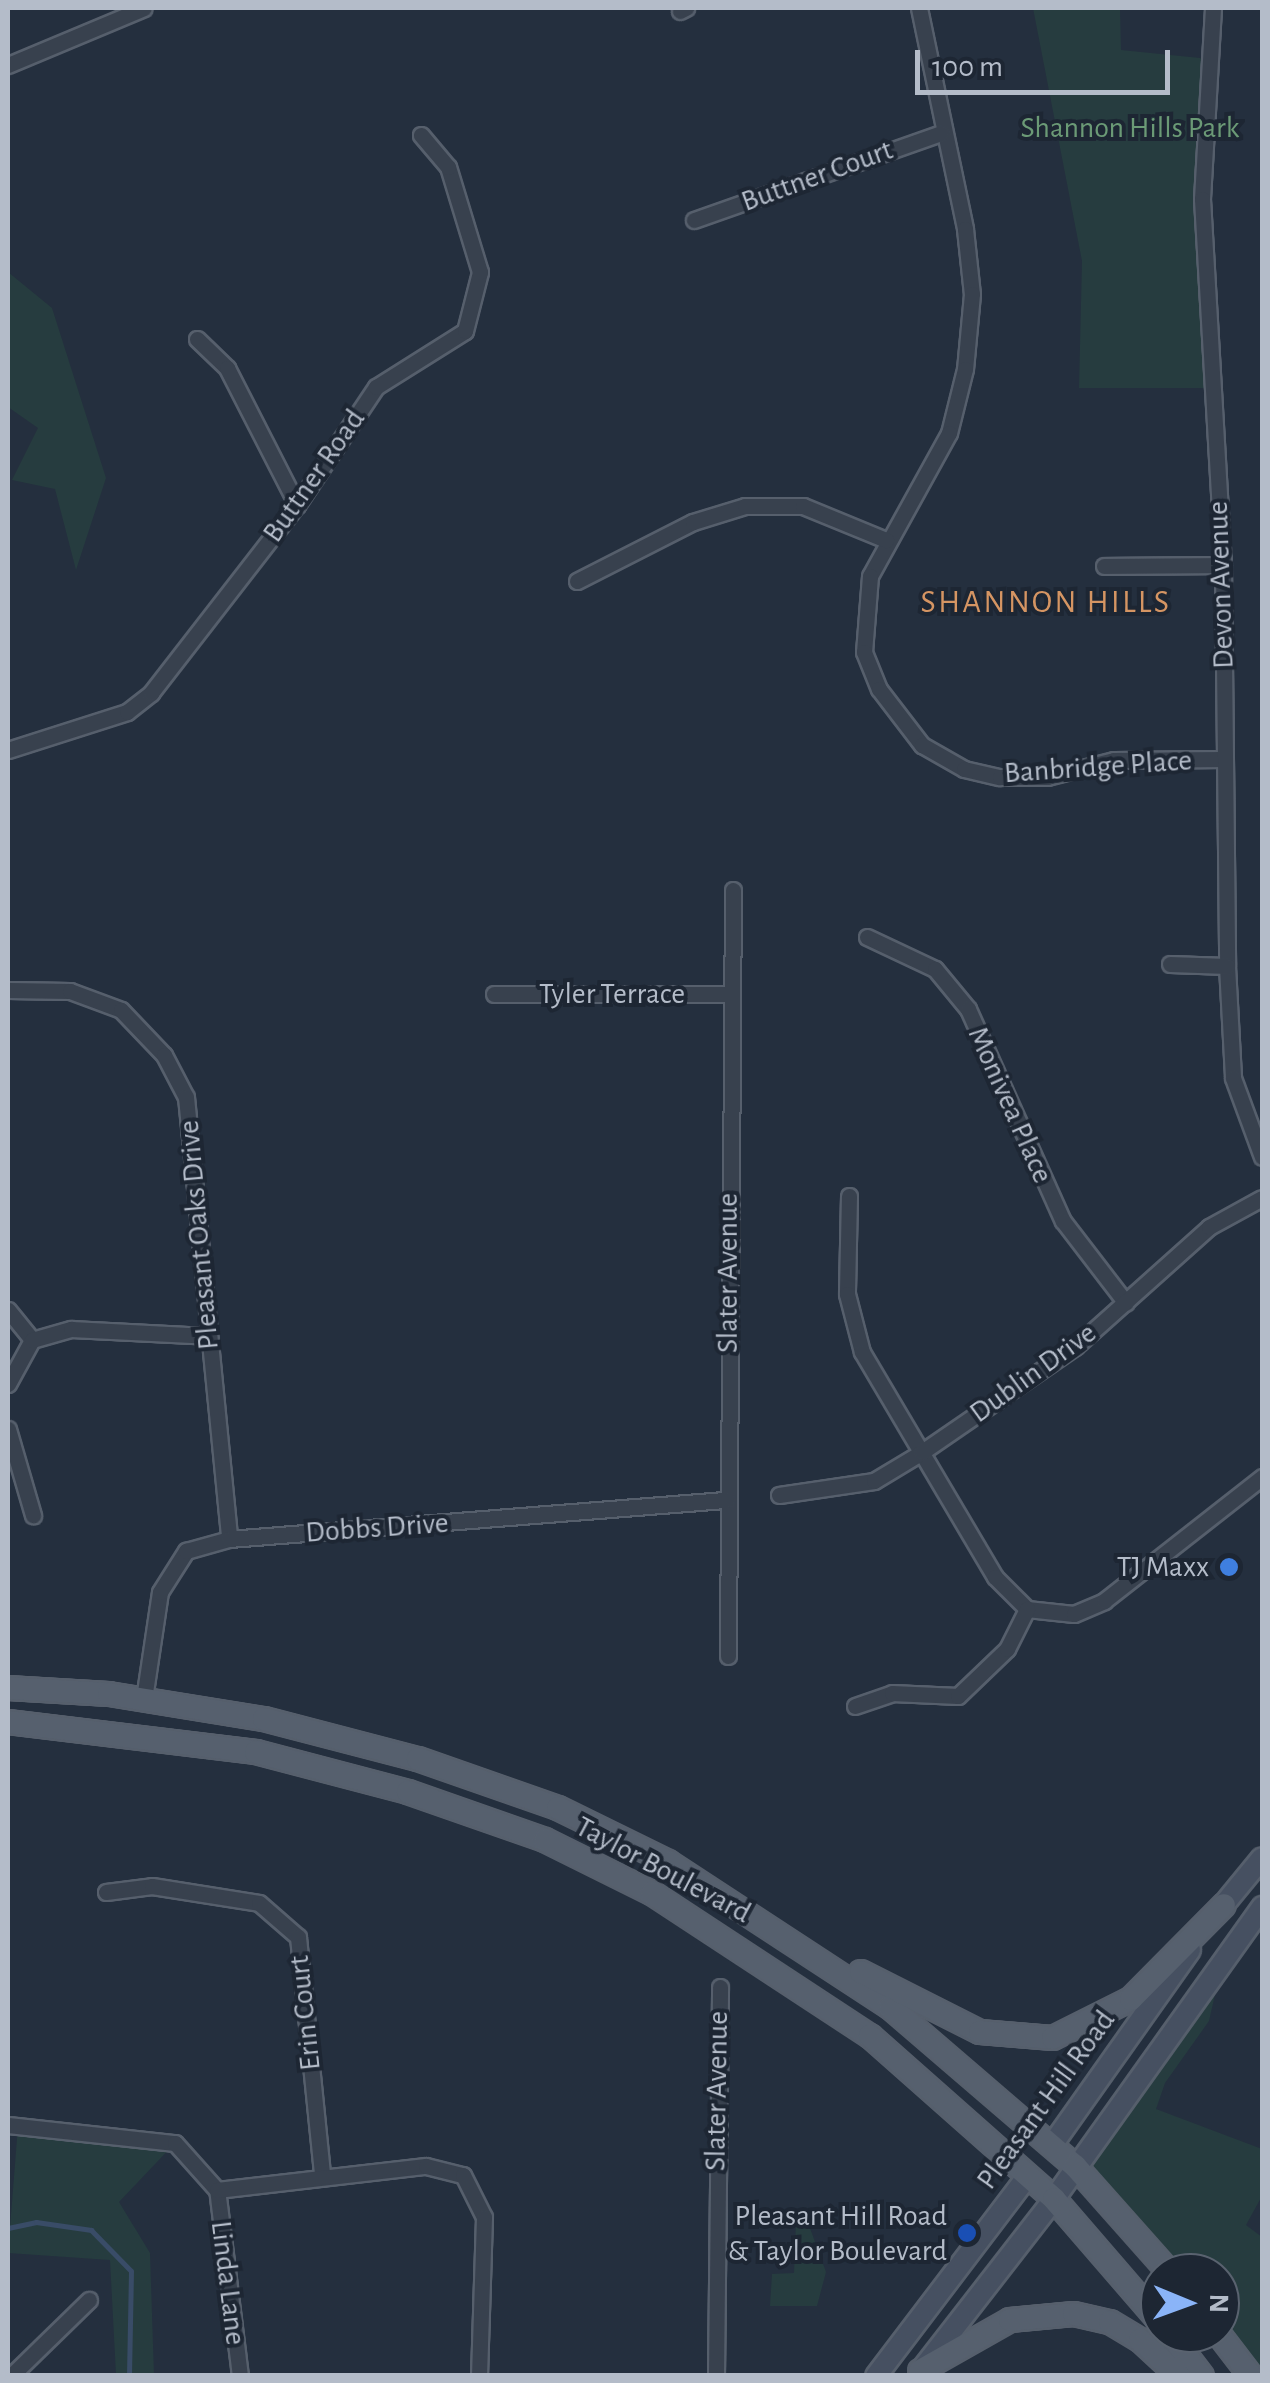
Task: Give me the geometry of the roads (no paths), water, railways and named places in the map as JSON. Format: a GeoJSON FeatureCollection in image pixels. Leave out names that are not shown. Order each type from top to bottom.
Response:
{"type":"FeatureCollection","features":[{"type":"Feature","properties":{"kind":"main road","name":"Taylor Boulevard"},"geometry":{"type":"LineString","coordinates":[[8,1688],[144,1699],[264,1718],[418,1759],[523,1796],[668,1862],[771,1924],[890,2008],[1052,2145],[1152,2253]]}},
{"type":"Feature","properties":{"kind":"main road","name":"Taylor Boulevard"},"geometry":{"type":"LineString","coordinates":[[8,1722],[104,1729],[256,1752],[408,1792],[545,1840],[652,1893],[768,1964],[870,2036],[1054,2199],[1140,2299]]}},
{"type":"Feature","properties":{"kind":"main road","name":"Pleasant Hill Road"},"geometry":{"type":"LineString","coordinates":[[876,2376],[1052,2145],[1262,1858]]}},
{"type":"Feature","properties":{"kind":"main road"},"geometry":{"type":"LineString","coordinates":[[771,1924],[935,2014],[980,2032],[1026,2040],[1053,2038],[1131,2000],[1224,1905]]}},
{"type":"Feature","properties":{"kind":"main road","name":"Pleasant Hill Road"},"geometry":{"type":"LineString","coordinates":[[919,2373],[1054,2199],[1262,1907]]}},
{"type":"Feature","properties":{"kind":"main road"},"geometry":{"type":"LineString","coordinates":[[919,2373],[1010,2320],[1074,2314],[1125,2331],[1179,2376]]}},
{"type":"Feature","properties":{"kind":"main road"},"geometry":{"type":"LineString","coordinates":[[1184,2353],[1202,2376]]}},
{"type":"Feature","properties":{"kind":"main road"},"geometry":{"type":"LineString","coordinates":[[1234,2353],[1252,2376]]}},
{"type":"Feature","properties":{"kind":"street"},"geometry":{"type":"LineString","coordinates":[[8,65],[144,8]]}},
{"type":"Feature","properties":{"kind":"street","name":"Banbridge Place"},"geometry":{"type":"LineString","coordinates":[[919,8],[940,133],[968,262],[965,369],[949,433],[886,540],[870,576],[864,652],[879,689],[922,745],[964,769],[1000,777],[1047,777],[1114,760],[1225,759]]}},
{"type":"Feature","properties":{"kind":"street","name":"Devon Avenue"},"geometry":{"type":"LineString","coordinates":[[1213,8],[1202,199],[1222,565],[1227,966],[1233,1078],[1262,1157]]}},
{"type":"Feature","properties":{"kind":"street","name":"Buttner Court"},"geometry":{"type":"LineString","coordinates":[[694,220],[940,133]]}},
{"type":"Feature","properties":{"kind":"street","name":"Buttner Road"},"geometry":{"type":"LineString","coordinates":[[8,750],[127,712],[151,693],[297,505],[376,388],[448,346],[465,331],[480,272],[448,167],[421,135]]}},
{"type":"Feature","properties":{"kind":"street"},"geometry":{"type":"LineString","coordinates":[[197,339],[227,368],[297,505]]}},
{"type":"Feature","properties":{"kind":"street"},"geometry":{"type":"LineString","coordinates":[[576,581],[694,522],[745,506],[804,506],[886,540]]}},
{"type":"Feature","properties":{"kind":"street"},"geometry":{"type":"LineString","coordinates":[[1104,566],[1222,565]]}},
{"type":"Feature","properties":{"kind":"street","name":"Slater Avenue"},"geometry":{"type":"LineString","coordinates":[[728,1656],[733,890]]}},
{"type":"Feature","properties":{"kind":"street","name":"Monivea Place"},"geometry":{"type":"LineString","coordinates":[[867,936],[935,970],[968,1010],[1062,1221],[1126,1303]]}},
{"type":"Feature","properties":{"kind":"street"},"geometry":{"type":"LineString","coordinates":[[1170,964],[1227,966]]}},
{"type":"Feature","properties":{"kind":"street","name":"Pleasant Oaks Drive"},"geometry":{"type":"LineString","coordinates":[[8,990],[70,991],[121,1010],[164,1055],[186,1097],[229,1539]]}},
{"type":"Feature","properties":{"kind":"street","name":"Tyler Terrace"},"geometry":{"type":"LineString","coordinates":[[494,994],[730,994]]}},
{"type":"Feature","properties":{"kind":"street"},"geometry":{"type":"LineString","coordinates":[[849,1196],[846,1294],[862,1352],[995,1576],[1027,1609],[1074,1614],[1104,1601],[1262,1476]]}},
{"type":"Feature","properties":{"kind":"street","name":"Dublin Drive"},"geometry":{"type":"LineString","coordinates":[[778,1495],[874,1481],[922,1452],[1075,1347],[1209,1228],[1262,1198]]}},
{"type":"Feature","properties":{"kind":"street"},"geometry":{"type":"LineString","coordinates":[[8,1310],[32,1340]]}},
{"type":"Feature","properties":{"kind":"street"},"geometry":{"type":"LineString","coordinates":[[8,1384],[32,1340],[71,1329],[207,1336]]}},
{"type":"Feature","properties":{"kind":"street"},"geometry":{"type":"LineString","coordinates":[[8,1429],[33,1515]]}},
{"type":"Feature","properties":{"kind":"street","name":"Dobbs Drive"},"geometry":{"type":"LineString","coordinates":[[144,1699],[168,1571],[186,1551],[229,1539],[727,1500]]}},
{"type":"Feature","properties":{"kind":"street"},"geometry":{"type":"LineString","coordinates":[[855,1706],[892,1693],[958,1696],[1007,1649],[1027,1609]]}},
{"type":"Feature","properties":{"kind":"street","name":"Erin Court"},"geometry":{"type":"LineString","coordinates":[[106,1892],[152,1886],[259,1904],[298,1937],[322,2174]]}},
{"type":"Feature","properties":{"kind":"street","name":"Slater Avenue"},"geometry":{"type":"LineString","coordinates":[[716,2376],[720,1987]]}},
{"type":"Feature","properties":{"kind":"street","name":"Linda Lane"},"geometry":{"type":"LineString","coordinates":[[8,2125],[175,2143],[217,2190],[240,2376]]}},
{"type":"Feature","properties":{"kind":"street","name":"Linda Lane"},"geometry":{"type":"LineString","coordinates":[[217,2190],[322,2174],[426,2166],[463,2175],[484,2217],[479,2376]]}},
{"type":"Feature","properties":{"kind":"street"},"geometry":{"type":"LineString","coordinates":[[12,2376],[89,2300]]}},
{"type":"Feature","properties":{"kind":"waterway"},"geometry":{"type":"LineString","coordinates":[[8,2228],[36,2222],[91,2230],[131,2271],[129,2376]]}},
{"type":"Feature","properties":{"kind":"place","name":"TJ Maxx"},"geometry":{"type":"Point","coordinates":[1229,1567]}},
{"type":"Feature","properties":{"kind":"place","name":"Pleasant Hill Road & Taylor Boulevard"},"geometry":{"type":"Point","coordinates":[967,2233]}},
{"type":"Feature","properties":{"kind":"district","name":"SHANNON HILLS"},"geometry":{"type":"Point","coordinates":[1046,602]}},
{"type":"Feature","properties":{"kind":"park label","name":"Shannon Hills Park"},"geometry":{"type":"Point","coordinates":[1130,128]}}]}
